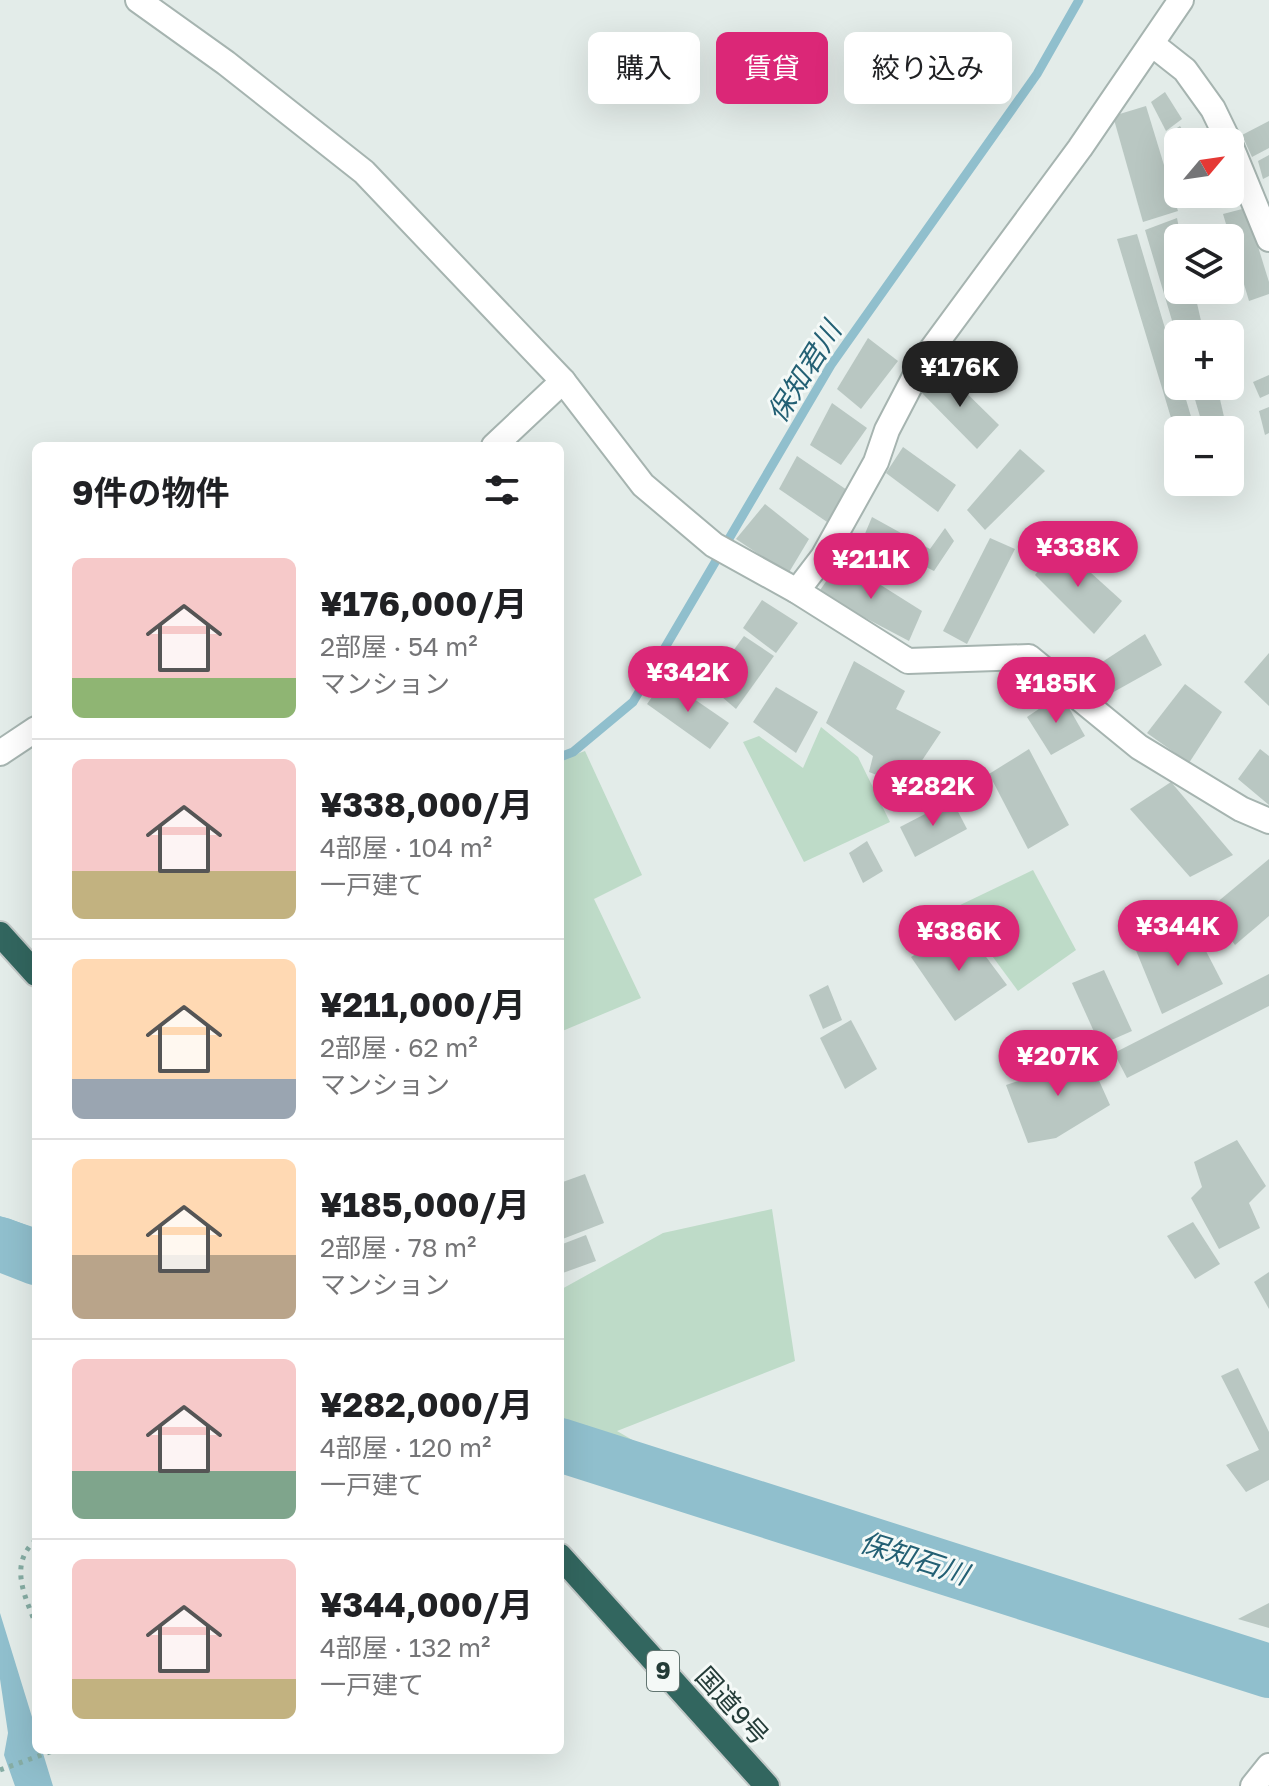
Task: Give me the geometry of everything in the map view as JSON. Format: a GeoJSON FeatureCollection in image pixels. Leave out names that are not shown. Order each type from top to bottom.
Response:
{"type":"FeatureCollection","features":[{"type":"Feature","properties":{"kind":"highway"},"geometry":{"type":"LineString","coordinates":[[0,934],[32,970]]}},
{"type":"Feature","properties":{"kind":"highway","name":"国道9号"},"geometry":{"type":"LineString","coordinates":[[564,1560],[767,1786]]}},
{"type":"Feature","properties":{"kind":"street"},"geometry":{"type":"LineString","coordinates":[[138,0],[226,63],[364,172],[563,381],[643,485],[714,545],[797,591],[908,661],[1029,657],[1139,747],[1241,809],[1269,821]]}},
{"type":"Feature","properties":{"kind":"street"},"geometry":{"type":"LineString","coordinates":[[797,591],[823,557],[876,462],[887,430],[923,361],[1080,148],[1181,0]]}},
{"type":"Feature","properties":{"kind":"street"},"geometry":{"type":"LineString","coordinates":[[1152,44],[1185,70],[1222,128]]}},
{"type":"Feature","properties":{"kind":"street"},"geometry":{"type":"LineString","coordinates":[[1244,172],[1269,239]]}},
{"type":"Feature","properties":{"kind":"street"},"geometry":{"type":"LineString","coordinates":[[498,442],[563,381]]}},
{"type":"Feature","properties":{"kind":"street"},"geometry":{"type":"LineString","coordinates":[[0,753],[32,732]]}},
{"type":"Feature","properties":{"kind":"street"},"geometry":{"type":"LineString","coordinates":[[1253,1786],[1269,1766]]}},
{"type":"Feature","properties":{"kind":"path"},"geometry":{"type":"LineString","coordinates":[[32,1543],[26,1548],[20,1566],[32,1615]]}},
{"type":"Feature","properties":{"kind":"path"},"geometry":{"type":"LineString","coordinates":[[0,1770],[44,1754]]}},
{"type":"Feature","properties":{"kind":"green space"},"geometry":{"type":"Polygon","coordinates":[[[821,727],[858,757],[890,822],[804,862],[743,742],[759,736],[803,768],[821,727]]]}},
{"type":"Feature","properties":{"kind":"green space"},"geometry":{"type":"Polygon","coordinates":[[[585,751],[642,875],[594,899],[641,998],[564,1030],[564,759],[585,751]]]}},
{"type":"Feature","properties":{"kind":"green space"},"geometry":{"type":"Polygon","coordinates":[[[1033,870],[1076,950],[1018,991],[956,907],[1033,870]]]}},
{"type":"Feature","properties":{"kind":"green space"},"geometry":{"type":"Polygon","coordinates":[[[772,1209],[795,1361],[617,1431],[648,1449],[626,1456],[564,1436],[564,1288],[663,1233],[772,1209]]]}},
{"type":"Feature","properties":{"kind":"water"},"geometry":{"type":"Polygon","coordinates":[[[0,1216],[32,1227],[32,1253],[0,1242],[0,1216]]]}},
{"type":"Feature","properties":{"kind":"water"},"geometry":{"type":"Polygon","coordinates":[[[0,1613],[32,1717],[32,1754],[43,1754],[53,1786],[15,1786],[4,1755],[8,1733],[0,1679],[0,1613]]]}},
{"type":"Feature","properties":{"kind":"building"},"geometry":{"type":"Polygon","coordinates":[[[1165,92],[1182,119],[1170,128],[1164,128],[1151,102],[1165,92]]]}},
{"type":"Feature","properties":{"kind":"building"},"geometry":{"type":"Polygon","coordinates":[[[1146,106],[1164,165],[1164,208],[1177,208],[1178,211],[1143,222],[1113,116],[1146,106]]]}},
{"type":"Feature","properties":{"kind":"building"},"geometry":{"type":"Polygon","coordinates":[[[1269,121],[1269,148],[1252,157],[1244,134],[1269,121]]]}},
{"type":"Feature","properties":{"kind":"building"},"geometry":{"type":"Polygon","coordinates":[[[1269,155],[1269,176],[1263,179],[1258,161],[1269,155]]]}},
{"type":"Feature","properties":{"kind":"building"},"geometry":{"type":"Polygon","coordinates":[[[1246,208],[1269,282],[1269,294],[1249,301],[1244,284],[1244,224],[1226,224],[1223,214],[1246,208]]]}},
{"type":"Feature","properties":{"kind":"building"},"geometry":{"type":"Polygon","coordinates":[[[1177,218],[1178,224],[1164,224],[1164,294],[1145,230],[1177,218]]]}},
{"type":"Feature","properties":{"kind":"building"},"geometry":{"type":"Polygon","coordinates":[[[1137,234],[1164,325],[1164,395],[1117,239],[1137,234]]]}},
{"type":"Feature","properties":{"kind":"building"},"geometry":{"type":"Polygon","coordinates":[[[1167,304],[1197,304],[1201,320],[1172,320],[1167,304]]]}},
{"type":"Feature","properties":{"kind":"building"},"geometry":{"type":"Polygon","coordinates":[[[868,338],[898,361],[861,409],[837,389],[868,338]]]}},
{"type":"Feature","properties":{"kind":"building"},"geometry":{"type":"Polygon","coordinates":[[[942,369],[999,425],[977,449],[920,391],[942,369]]]}},
{"type":"Feature","properties":{"kind":"building"},"geometry":{"type":"Polygon","coordinates":[[[1269,375],[1269,394],[1260,398],[1253,382],[1269,375]]]}},
{"type":"Feature","properties":{"kind":"building"},"geometry":{"type":"Polygon","coordinates":[[[1166,400],[1186,400],[1191,416],[1170,416],[1166,400]]]}},
{"type":"Feature","properties":{"kind":"building"},"geometry":{"type":"Polygon","coordinates":[[[1195,400],[1220,400],[1224,416],[1200,416],[1195,400]]]}},
{"type":"Feature","properties":{"kind":"building"},"geometry":{"type":"Polygon","coordinates":[[[832,403],[867,428],[841,465],[810,445],[832,403]]]}},
{"type":"Feature","properties":{"kind":"building"},"geometry":{"type":"Polygon","coordinates":[[[1269,407],[1269,433],[1265,435],[1259,411],[1269,407]]]}},
{"type":"Feature","properties":{"kind":"building"},"geometry":{"type":"Polygon","coordinates":[[[903,447],[956,485],[938,512],[886,473],[903,447]]]}},
{"type":"Feature","properties":{"kind":"building"},"geometry":{"type":"Polygon","coordinates":[[[1020,449],[1045,471],[985,530],[967,510],[1020,449]]]}},
{"type":"Feature","properties":{"kind":"building"},"geometry":{"type":"Polygon","coordinates":[[[797,456],[847,490],[830,524],[779,489],[797,456]]]}},
{"type":"Feature","properties":{"kind":"building"},"geometry":{"type":"Polygon","coordinates":[[[765,504],[809,539],[788,574],[736,539],[765,504]]]}},
{"type":"Feature","properties":{"kind":"building"},"geometry":{"type":"Polygon","coordinates":[[[872,517],[930,549],[945,528],[954,541],[934,571],[864,536],[872,517]]]}},
{"type":"Feature","properties":{"kind":"building"},"geometry":{"type":"Polygon","coordinates":[[[990,538],[1015,549],[967,644],[943,631],[990,538]]]}},
{"type":"Feature","properties":{"kind":"building"},"geometry":{"type":"Polygon","coordinates":[[[1059,544],[1122,601],[1094,634],[1035,575],[1059,544]]]}},
{"type":"Feature","properties":{"kind":"building"},"geometry":{"type":"Polygon","coordinates":[[[841,560],[922,611],[909,641],[818,593],[841,560]]]}},
{"type":"Feature","properties":{"kind":"building"},"geometry":{"type":"Polygon","coordinates":[[[762,600],[798,623],[776,653],[743,628],[762,600]]]}},
{"type":"Feature","properties":{"kind":"building"},"geometry":{"type":"Polygon","coordinates":[[[1145,634],[1162,665],[1110,694],[1093,668],[1145,634]]]}},
{"type":"Feature","properties":{"kind":"building"},"geometry":{"type":"Polygon","coordinates":[[[744,636],[774,656],[736,709],[708,685],[744,636]]]}},
{"type":"Feature","properties":{"kind":"building"},"geometry":{"type":"Polygon","coordinates":[[[1269,653],[1269,706],[1244,682],[1269,653]]]}},
{"type":"Feature","properties":{"kind":"building"},"geometry":{"type":"Polygon","coordinates":[[[854,661],[905,691],[896,709],[941,732],[905,786],[869,772],[873,756],[826,723],[854,661]]]}},
{"type":"Feature","properties":{"kind":"building"},"geometry":{"type":"Polygon","coordinates":[[[665,679],[729,723],[710,749],[647,704],[665,679]]]}},
{"type":"Feature","properties":{"kind":"building"},"geometry":{"type":"Polygon","coordinates":[[[1185,684],[1222,712],[1189,763],[1147,733],[1185,684]]]}},
{"type":"Feature","properties":{"kind":"building"},"geometry":{"type":"Polygon","coordinates":[[[776,687],[818,712],[796,753],[753,722],[776,687]]]}},
{"type":"Feature","properties":{"kind":"building"},"geometry":{"type":"Polygon","coordinates":[[[1061,694],[1085,736],[1051,755],[1027,717],[1061,694]]]}},
{"type":"Feature","properties":{"kind":"building"},"geometry":{"type":"Polygon","coordinates":[[[1029,749],[1069,825],[1028,849],[989,774],[1029,749]]]}},
{"type":"Feature","properties":{"kind":"building"},"geometry":{"type":"Polygon","coordinates":[[[1260,749],[1269,756],[1269,805],[1238,779],[1260,749]]]}},
{"type":"Feature","properties":{"kind":"building"},"geometry":{"type":"Polygon","coordinates":[[[1171,782],[1233,855],[1190,877],[1130,809],[1171,782]]]}},
{"type":"Feature","properties":{"kind":"building"},"geometry":{"type":"Polygon","coordinates":[[[952,800],[967,829],[915,857],[900,827],[952,800]]]}},
{"type":"Feature","properties":{"kind":"building"},"geometry":{"type":"Polygon","coordinates":[[[867,841],[883,871],[863,883],[849,853],[867,841]]]}},
{"type":"Feature","properties":{"kind":"building"},"geometry":{"type":"Polygon","coordinates":[[[1269,859],[1269,916],[1235,945],[1209,909],[1269,859]]]}},
{"type":"Feature","properties":{"kind":"building"},"geometry":{"type":"Polygon","coordinates":[[[1191,922],[1223,984],[1162,1014],[1135,948],[1191,922]]]}},
{"type":"Feature","properties":{"kind":"building"},"geometry":{"type":"Polygon","coordinates":[[[963,926],[1007,985],[955,1021],[911,957],[963,926]]]}},
{"type":"Feature","properties":{"kind":"building"},"geometry":{"type":"Polygon","coordinates":[[[1104,970],[1132,1031],[1100,1045],[1072,983],[1104,970]]]}},
{"type":"Feature","properties":{"kind":"building"},"geometry":{"type":"Polygon","coordinates":[[[1269,974],[1269,1006],[1127,1078],[1114,1053],[1269,974]]]}},
{"type":"Feature","properties":{"kind":"building"},"geometry":{"type":"Polygon","coordinates":[[[828,985],[842,1020],[823,1029],[809,995],[828,985]]]}},
{"type":"Feature","properties":{"kind":"building"},"geometry":{"type":"Polygon","coordinates":[[[851,1020],[877,1069],[845,1089],[820,1038],[851,1020]]]}},
{"type":"Feature","properties":{"kind":"building"},"geometry":{"type":"Polygon","coordinates":[[[1084,1047],[1110,1105],[1056,1138],[1028,1143],[1006,1085],[1033,1076],[1084,1047]]]}},
{"type":"Feature","properties":{"kind":"building"},"geometry":{"type":"Polygon","coordinates":[[[1237,1140],[1266,1186],[1249,1203],[1260,1228],[1219,1249],[1191,1198],[1202,1187],[1194,1162],[1237,1140]]]}},
{"type":"Feature","properties":{"kind":"building"},"geometry":{"type":"Polygon","coordinates":[[[585,1174],[604,1223],[564,1238],[564,1182],[585,1174]]]}},
{"type":"Feature","properties":{"kind":"building"},"geometry":{"type":"Polygon","coordinates":[[[1193,1222],[1220,1264],[1195,1279],[1167,1236],[1193,1222]]]}},
{"type":"Feature","properties":{"kind":"building"},"geometry":{"type":"Polygon","coordinates":[[[586,1235],[596,1261],[564,1273],[564,1243],[586,1235]]]}},
{"type":"Feature","properties":{"kind":"building"},"geometry":{"type":"Polygon","coordinates":[[[1269,1272],[1269,1309],[1254,1282],[1269,1272]]]}},
{"type":"Feature","properties":{"kind":"building"},"geometry":{"type":"Polygon","coordinates":[[[1238,1368],[1269,1432],[1269,1480],[1246,1492],[1226,1465],[1259,1450],[1221,1376],[1238,1368]]]}},
{"type":"Feature","properties":{"kind":"building"},"geometry":{"type":"Polygon","coordinates":[[[1269,1603],[1269,1628],[1238,1619],[1269,1603]]]}},
{"type":"Feature","properties":{"kind":"waterway","name":"保知君川"},"geometry":{"type":"LineString","coordinates":[[564,755],[573,752],[633,702],[831,365],[1037,74],[1079,0]]}},
{"type":"Feature","properties":{"kind":"waterway","name":"保知石川"},"geometry":{"type":"LineString","coordinates":[[0,1244],[32,1256]]}},
{"type":"Feature","properties":{"kind":"waterway","name":"保知石川"},"geometry":{"type":"LineString","coordinates":[[564,1446],[1269,1671]]}}]}
